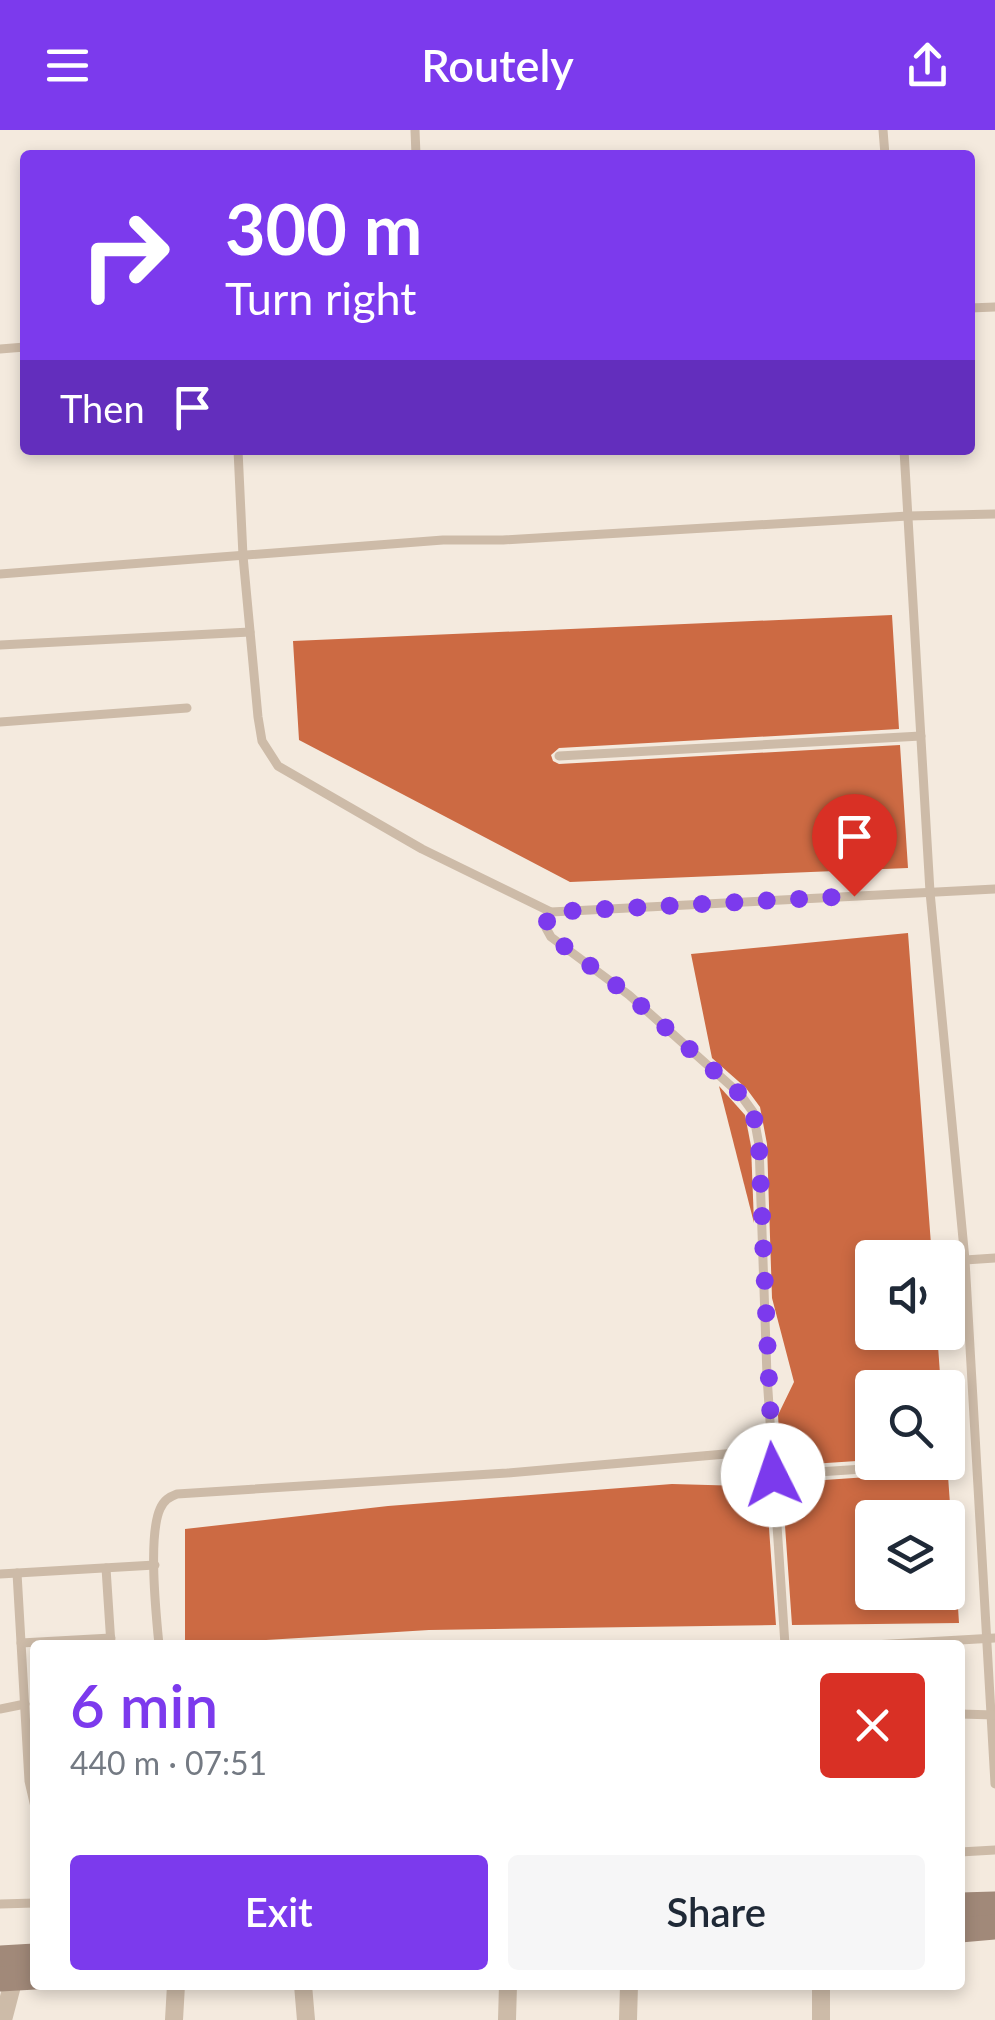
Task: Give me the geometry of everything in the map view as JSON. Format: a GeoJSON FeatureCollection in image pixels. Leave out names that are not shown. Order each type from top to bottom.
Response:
{"type":"FeatureCollection","features":[{"type":"Feature","properties":{"kind":"main road"},"geometry":{"type":"LineString","coordinates":[[965,1905],[995,1904]]}},
{"type":"Feature","properties":{"kind":"main road"},"geometry":{"type":"LineString","coordinates":[[965,1930],[995,1927]]}},
{"type":"Feature","properties":{"kind":"street"},"geometry":{"type":"LineString","coordinates":[[3,2020],[12,1973]]}},
{"type":"Feature","properties":{"kind":"street"},"geometry":{"type":"LineString","coordinates":[[174,2020],[176,1990]]}},
{"type":"Feature","properties":{"kind":"street"},"geometry":{"type":"LineString","coordinates":[[303,1990],[306,2020]]}},
{"type":"Feature","properties":{"kind":"street"},"geometry":{"type":"LineString","coordinates":[[507,2020],[508,1990]]}},
{"type":"Feature","properties":{"kind":"street"},"geometry":{"type":"LineString","coordinates":[[628,2020],[629,1990]]}},
{"type":"Feature","properties":{"kind":"street"},"geometry":{"type":"LineString","coordinates":[[821,1990],[821,2020]]}},
{"type":"Feature","properties":{"kind":"lane"},"geometry":{"type":"LineString","coordinates":[[238,455],[243,556],[262,741],[278,766],[422,849],[550,912],[995,889]]}},
{"type":"Feature","properties":{"kind":"lane"},"geometry":{"type":"LineString","coordinates":[[904,455],[930,892],[963,1240]]}},
{"type":"Feature","properties":{"kind":"lane"},"geometry":{"type":"LineString","coordinates":[[0,574],[442,540],[995,514]]}},
{"type":"Feature","properties":{"kind":"lane"},"geometry":{"type":"LineString","coordinates":[[0,645],[250,632]]}},
{"type":"Feature","properties":{"kind":"lane"},"geometry":{"type":"LineString","coordinates":[[0,722],[187,708]]}},
{"type":"Feature","properties":{"kind":"lane"},"geometry":{"type":"LineString","coordinates":[[559,756],[921,736]]}},
{"type":"Feature","properties":{"kind":"lane"},"geometry":{"type":"LineString","coordinates":[[550,912],[546,928],[552,937],[629,995],[718,1073],[753,1112],[759,1145],[771,1450],[784,1640]]}},
{"type":"Feature","properties":{"kind":"lane"},"geometry":{"type":"LineString","coordinates":[[995,1258],[965,1260],[990,1638],[995,1784]]}},
{"type":"Feature","properties":{"kind":"lane"},"geometry":{"type":"LineString","coordinates":[[159,1640],[155,1565],[159,1511],[166,1499],[178,1494],[507,1473],[771,1450]]}},
{"type":"Feature","properties":{"kind":"lane"},"geometry":{"type":"LineString","coordinates":[[773,1475],[855,1470]]}},
{"type":"Feature","properties":{"kind":"lane"},"geometry":{"type":"LineString","coordinates":[[0,1574],[155,1565]]}},
{"type":"Feature","properties":{"kind":"lane"},"geometry":{"type":"LineString","coordinates":[[106,1568],[111,1640]]}},
{"type":"Feature","properties":{"kind":"lane"},"geometry":{"type":"LineString","coordinates":[[17,1573],[30,1785]]}},
{"type":"Feature","properties":{"kind":"lane"},"geometry":{"type":"LineString","coordinates":[[957,1640],[990,1638]]}},
{"type":"Feature","properties":{"kind":"lane"},"geometry":{"type":"LineString","coordinates":[[21,1643],[30,1643]]}},
{"type":"Feature","properties":{"kind":"lane"},"geometry":{"type":"LineString","coordinates":[[0,1709],[24,1704]]}},
{"type":"Feature","properties":{"kind":"lane"},"geometry":{"type":"LineString","coordinates":[[965,1714],[993,1715]]}},
{"type":"Feature","properties":{"kind":"lane"},"geometry":{"type":"LineString","coordinates":[[965,1852],[995,1850]]}},
{"type":"Feature","properties":{"kind":"lane"},"geometry":{"type":"LineString","coordinates":[[0,1904],[30,1903]]}},
{"type":"Feature","properties":{"kind":"building"},"geometry":{"type":"Polygon","coordinates":[[[892,615],[899,729],[559,748],[551,755],[559,764],[900,745],[908,868],[570,882],[299,740],[293,641],[892,615]]]}},
{"type":"Feature","properties":{"kind":"building"},"geometry":{"type":"Polygon","coordinates":[[[908,933],[931,1240],[855,1240],[855,1350],[938,1350],[940,1370],[855,1370],[855,1461],[781,1466],[778,1415],[794,1382],[772,1298],[767,1144],[760,1107],[746,1088],[712,1058],[691,954],[908,933]]]}},
{"type":"Feature","properties":{"kind":"building"},"geometry":{"type":"Polygon","coordinates":[[[719,1086],[745,1115],[751,1146],[754,1223],[719,1086]]]}},
{"type":"Feature","properties":{"kind":"building"},"geometry":{"type":"Polygon","coordinates":[[[756,1459],[764,1459],[776,1625],[429,1630],[266,1640],[185,1640],[185,1529],[388,1506],[672,1484],[744,1486],[756,1459]]]}},
{"type":"Feature","properties":{"kind":"building"},"geometry":{"type":"Polygon","coordinates":[[[855,1478],[948,1480],[950,1500],[855,1500],[855,1610],[958,1610],[959,1623],[792,1625],[782,1483],[855,1478]]]}},
{"type":"Feature","properties":{"kind":"route"},"geometry":{"type":"LineString","coordinates":[[773,1475],[759,1145],[753,1112],[718,1073],[629,995],[552,937],[546,928],[547,919],[550,912],[854,896]]}}]}
